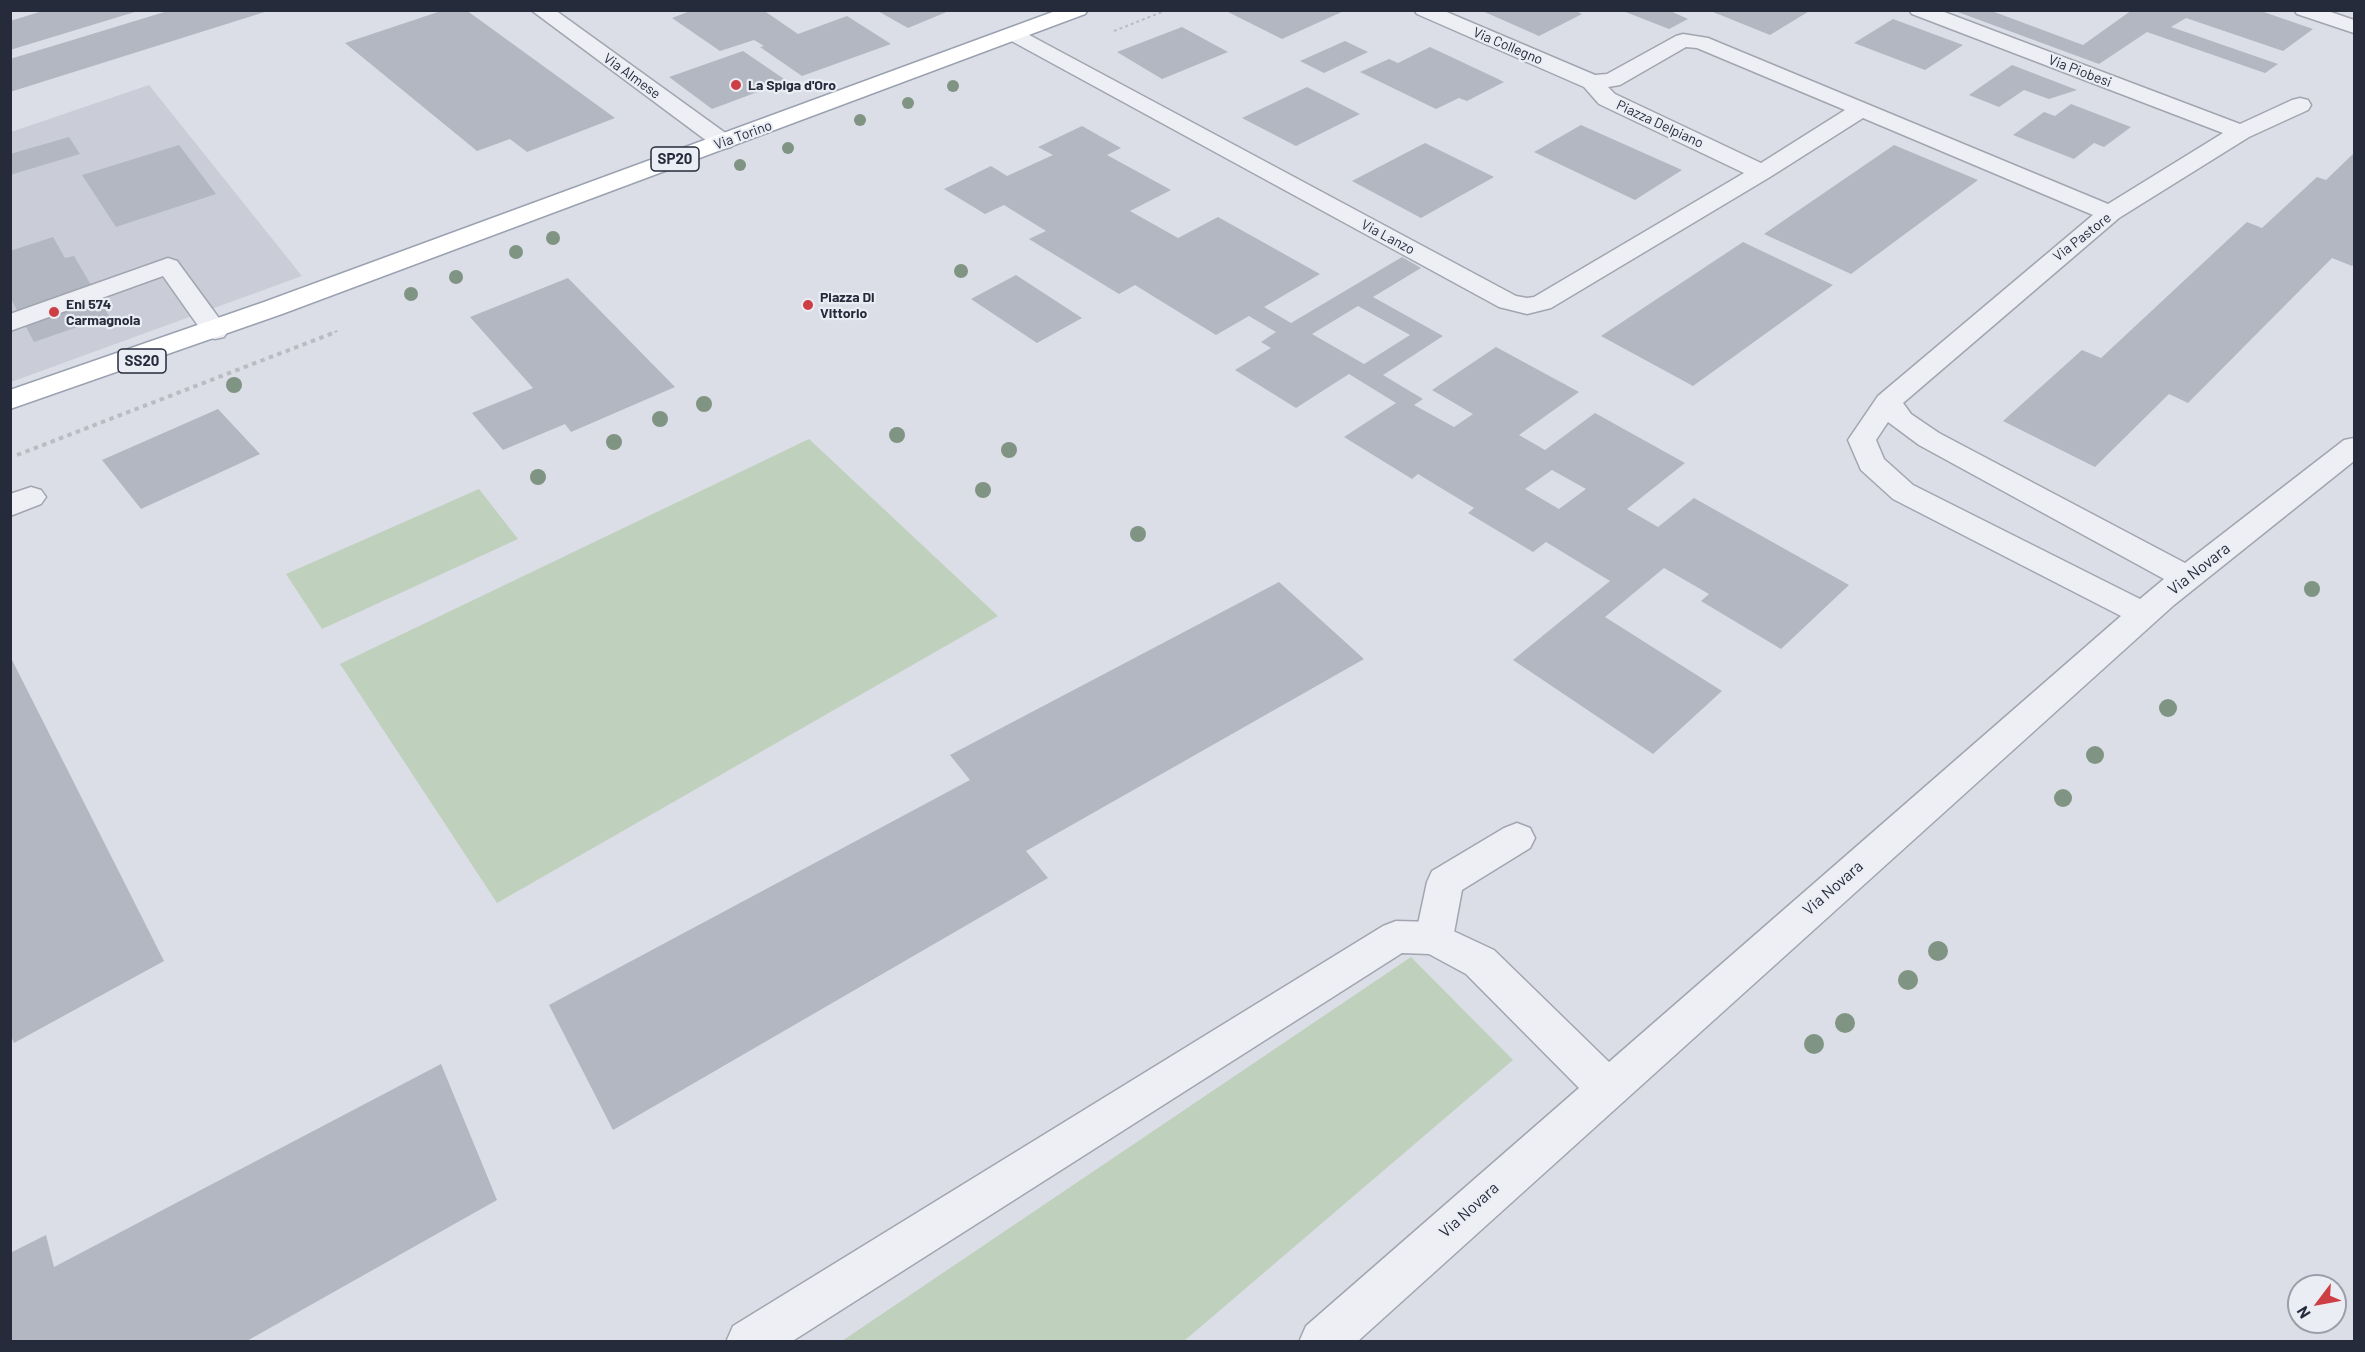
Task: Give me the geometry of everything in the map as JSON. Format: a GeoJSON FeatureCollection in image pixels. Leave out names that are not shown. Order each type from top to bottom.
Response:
{"type":"FeatureCollection","features":[{"type":"Feature","properties":{"kind":"main road","name":"Via Torino"},"geometry":{"type":"LineString","coordinates":[[273,308],[1078,10]]}},
{"type":"Feature","properties":{"kind":"main road","name":"SS20"},"geometry":{"type":"LineString","coordinates":[[10,413],[273,308]]}},
{"type":"Feature","properties":{"kind":"main road","name":"SS20"},"geometry":{"type":"LineString","coordinates":[[10,400],[215,330]]}},
{"type":"Feature","properties":{"kind":"street","name":"Via Almese"},"geometry":{"type":"LineString","coordinates":[[541,10],[723,142]]}},
{"type":"Feature","properties":{"kind":"street","name":"Via Collegno"},"geometry":{"type":"LineString","coordinates":[[1424,10],[1592,82]]}},
{"type":"Feature","properties":{"kind":"street","name":"Via Piobesi"},"geometry":{"type":"LineString","coordinates":[[1919,10],[2241,132]]}},
{"type":"Feature","properties":{"kind":"street"},"geometry":{"type":"LineString","coordinates":[[2304,10],[2355,27]]}},
{"type":"Feature","properties":{"kind":"street","name":"Via Lanzo"},"geometry":{"type":"LineString","coordinates":[[1013,34],[1508,302],[1527,306],[1542,303],[1762,172]]}},
{"type":"Feature","properties":{"kind":"street","name":"Piazza Delpiano"},"geometry":{"type":"LineString","coordinates":[[1592,82],[1612,80],[1683,40],[1701,42],[2110,213]]}},
{"type":"Feature","properties":{"kind":"street","name":"Piazza Delpiano"},"geometry":{"type":"LineString","coordinates":[[1592,82],[1607,99],[1762,172]]}},
{"type":"Feature","properties":{"kind":"street","name":"Via Pastore"},"geometry":{"type":"LineString","coordinates":[[2143,614],[1903,492],[1871,463],[1862,440],[1888,402],[2110,213],[2241,132],[2300,105]]}},
{"type":"Feature","properties":{"kind":"street"},"geometry":{"type":"LineString","coordinates":[[1762,172],[1862,109]]}},
{"type":"Feature","properties":{"kind":"street"},"geometry":{"type":"LineString","coordinates":[[10,323],[168,266],[215,330]]}},
{"type":"Feature","properties":{"kind":"street"},"geometry":{"type":"LineString","coordinates":[[1888,402],[1901,420],[1929,439],[2187,578]]}},
{"type":"Feature","properties":{"kind":"street","name":"Via Novara"},"geometry":{"type":"LineString","coordinates":[[1322,1341],[2143,614],[2355,447]]}},
{"type":"Feature","properties":{"kind":"street"},"geometry":{"type":"LineString","coordinates":[[1434,938],[1446,882],[1517,838]]}},
{"type":"Feature","properties":{"kind":"street"},"geometry":{"type":"LineString","coordinates":[[749,1341],[1396,937],[1434,938],[1480,962],[1607,1088]]}},
{"type":"Feature","properties":{"kind":"shaded area"},"geometry":{"type":"Polygon","coordinates":[[[149,85],[302,276],[11,382],[11,132],[149,85]]]}},
{"type":"Feature","properties":{"kind":"green space"},"geometry":{"type":"Polygon","coordinates":[[[809,439],[998,616],[497,903],[340,664],[809,439]]]}},
{"type":"Feature","properties":{"kind":"green space"},"geometry":{"type":"Polygon","coordinates":[[[479,489],[518,539],[322,629],[286,574],[479,489]]]}},
{"type":"Feature","properties":{"kind":"green space"},"geometry":{"type":"Polygon","coordinates":[[[1411,957],[1513,1060],[1184,1341],[842,1341],[1411,957]]]}},
{"type":"Feature","properties":{"kind":"building"},"geometry":{"type":"Polygon","coordinates":[[[46,10],[138,11],[10,50],[10,21],[46,10]]]}},
{"type":"Feature","properties":{"kind":"building"},"geometry":{"type":"Polygon","coordinates":[[[171,10],[268,11],[10,92],[10,59],[171,10]]]}},
{"type":"Feature","properties":{"kind":"building"},"geometry":{"type":"Polygon","coordinates":[[[444,10],[466,10],[615,118],[527,152],[510,139],[477,151],[345,43],[444,10]]]}},
{"type":"Feature","properties":{"kind":"building"},"geometry":{"type":"Polygon","coordinates":[[[693,10],[763,10],[798,34],[847,16],[891,44],[802,76],[760,47],[764,46],[754,40],[720,51],[672,18],[693,10]]]}},
{"type":"Feature","properties":{"kind":"building"},"geometry":{"type":"Polygon","coordinates":[[[876,10],[949,10],[949,11],[908,28],[876,10]]]}},
{"type":"Feature","properties":{"kind":"building"},"geometry":{"type":"Polygon","coordinates":[[[1224,10],[1346,10],[1282,39],[1224,10]]]}},
{"type":"Feature","properties":{"kind":"building"},"geometry":{"type":"Polygon","coordinates":[[[1480,10],[1574,10],[1582,14],[1539,36],[1480,10]]]}},
{"type":"Feature","properties":{"kind":"building"},"geometry":{"type":"Polygon","coordinates":[[[1668,10],[1688,19],[1669,29],[1623,11],[1668,10]]]}},
{"type":"Feature","properties":{"kind":"building"},"geometry":{"type":"Polygon","coordinates":[[[1708,10],[1811,10],[1770,35],[1708,10]]]}},
{"type":"Feature","properties":{"kind":"building"},"geometry":{"type":"Polygon","coordinates":[[[1989,10],[2083,45],[2132,10],[2258,10],[2313,29],[2283,51],[2186,18],[2171,27],[2278,64],[2265,73],[2147,32],[2099,64],[1955,11],[1989,10]]]}},
{"type":"Feature","properties":{"kind":"building"},"geometry":{"type":"Polygon","coordinates":[[[1893,19],[1963,45],[1925,70],[1854,43],[1893,19]]]}},
{"type":"Feature","properties":{"kind":"building"},"geometry":{"type":"Polygon","coordinates":[[[1182,27],[1228,52],[1162,79],[1117,52],[1182,27]]]}},
{"type":"Feature","properties":{"kind":"building"},"geometry":{"type":"Polygon","coordinates":[[[1345,41],[1368,52],[1324,73],[1300,61],[1345,41]]]}},
{"type":"Feature","properties":{"kind":"building"},"geometry":{"type":"Polygon","coordinates":[[[1430,47],[1504,82],[1467,101],[1459,98],[1436,109],[1360,72],[1389,59],[1398,63],[1430,47]]]}},
{"type":"Feature","properties":{"kind":"building"},"geometry":{"type":"Polygon","coordinates":[[[743,51],[787,81],[712,109],[669,77],[743,51]]]}},
{"type":"Feature","properties":{"kind":"building"},"geometry":{"type":"Polygon","coordinates":[[[2012,65],[2077,90],[2049,99],[2024,90],[1999,107],[1969,95],[2012,65]]]}},
{"type":"Feature","properties":{"kind":"building"},"geometry":{"type":"Polygon","coordinates":[[[1307,87],[1360,114],[1296,146],[1242,118],[1307,87]]]}},
{"type":"Feature","properties":{"kind":"building"},"geometry":{"type":"Polygon","coordinates":[[[2071,104],[2131,127],[2104,147],[2094,143],[2074,159],[2013,135],[2044,112],[2055,116],[2071,104]]]}},
{"type":"Feature","properties":{"kind":"building"},"geometry":{"type":"Polygon","coordinates":[[[1581,125],[1682,170],[1635,200],[1534,152],[1581,125]]]}},
{"type":"Feature","properties":{"kind":"building"},"geometry":{"type":"Polygon","coordinates":[[[1082,126],[1121,148],[1107,155],[1171,190],[1130,211],[1178,238],[1218,217],[1320,274],[1264,307],[1291,323],[1402,257],[1421,268],[1373,297],[1443,336],[1383,375],[1423,399],[1414,405],[1454,427],[1473,414],[1432,390],[1496,347],[1579,392],[1519,435],[1545,450],[1595,413],[1685,463],[1627,509],[1658,527],[1694,498],[1849,585],[1781,649],[1701,601],[1709,594],[1664,568],[1605,617],[1722,691],[1653,754],[1513,660],[1610,581],[1546,542],[1533,552],[1468,513],[1474,508],[1418,474],[1412,479],[1344,437],[1396,403],[1349,374],[1296,408],[1235,370],[1271,348],[1261,342],[1276,332],[1249,316],[1216,335],[1135,285],[1119,294],[1029,239],[1046,231],[1004,205],[985,214],[944,189],[991,166],[1007,176],[1053,155],[1038,147],[1082,126]],[[1358,306],[1312,334],[1364,364],[1410,335],[1358,306]],[[1552,470],[1525,489],[1559,509],[1586,489],[1552,470]]]}},
{"type":"Feature","properties":{"kind":"building"},"geometry":{"type":"Polygon","coordinates":[[[69,137],[80,154],[10,175],[10,154],[69,137]]]}},
{"type":"Feature","properties":{"kind":"building"},"geometry":{"type":"Polygon","coordinates":[[[1425,143],[1494,177],[1421,218],[1352,181],[1425,143]]]}},
{"type":"Feature","properties":{"kind":"building"},"geometry":{"type":"Polygon","coordinates":[[[179,145],[216,194],[116,227],[82,175],[179,145]]]}},
{"type":"Feature","properties":{"kind":"building"},"geometry":{"type":"Polygon","coordinates":[[[1894,145],[1978,180],[1851,274],[1764,234],[1894,145]]]}},
{"type":"Feature","properties":{"kind":"building"},"geometry":{"type":"Polygon","coordinates":[[[2354,153],[2354,264],[2352,266],[2332,258],[2188,403],[2169,394],[2095,467],[2003,421],[2082,350],[2101,358],[2247,222],[2262,228],[2317,177],[2326,180],[2354,153]]]}},
{"type":"Feature","properties":{"kind":"building"},"geometry":{"type":"Polygon","coordinates":[[[53,237],[65,258],[74,256],[109,316],[34,342],[10,297],[10,251],[53,237]]]}},
{"type":"Feature","properties":{"kind":"building"},"geometry":{"type":"Polygon","coordinates":[[[1743,242],[1833,285],[1693,386],[1601,336],[1743,242]]]}},
{"type":"Feature","properties":{"kind":"building"},"geometry":{"type":"Polygon","coordinates":[[[1016,275],[1082,318],[1037,343],[971,299],[1016,275]]]}},
{"type":"Feature","properties":{"kind":"building"},"geometry":{"type":"Polygon","coordinates":[[[568,278],[675,387],[571,432],[565,424],[503,450],[472,413],[533,388],[470,317],[568,278]]]}},
{"type":"Feature","properties":{"kind":"building"},"geometry":{"type":"Polygon","coordinates":[[[218,409],[260,454],[141,509],[102,460],[218,409]]]}},
{"type":"Feature","properties":{"kind":"building"},"geometry":{"type":"Polygon","coordinates":[[[1279,582],[1364,659],[1026,851],[1048,878],[613,1130],[549,1005],[970,780],[950,755],[1279,582]]]}},
{"type":"Feature","properties":{"kind":"building"},"geometry":{"type":"Polygon","coordinates":[[[10,656],[164,961],[14,1043],[10,1034],[10,656]]]}},
{"type":"Feature","properties":{"kind":"building"},"geometry":{"type":"Polygon","coordinates":[[[441,1064],[497,1200],[245,1342],[10,1342],[10,1253],[46,1235],[54,1267],[441,1064]]]}},
{"type":"Feature","properties":{"kind":"place","name":"La Spiga d'Oro"},"geometry":{"type":"Point","coordinates":[736,85]}},
{"type":"Feature","properties":{"kind":"place","name":"Piazza Di Vittorio"},"geometry":{"type":"Point","coordinates":[808,305]}},
{"type":"Feature","properties":{"kind":"place","name":"Eni 574 Carmagnola"},"geometry":{"type":"Point","coordinates":[54,312]}}]}
